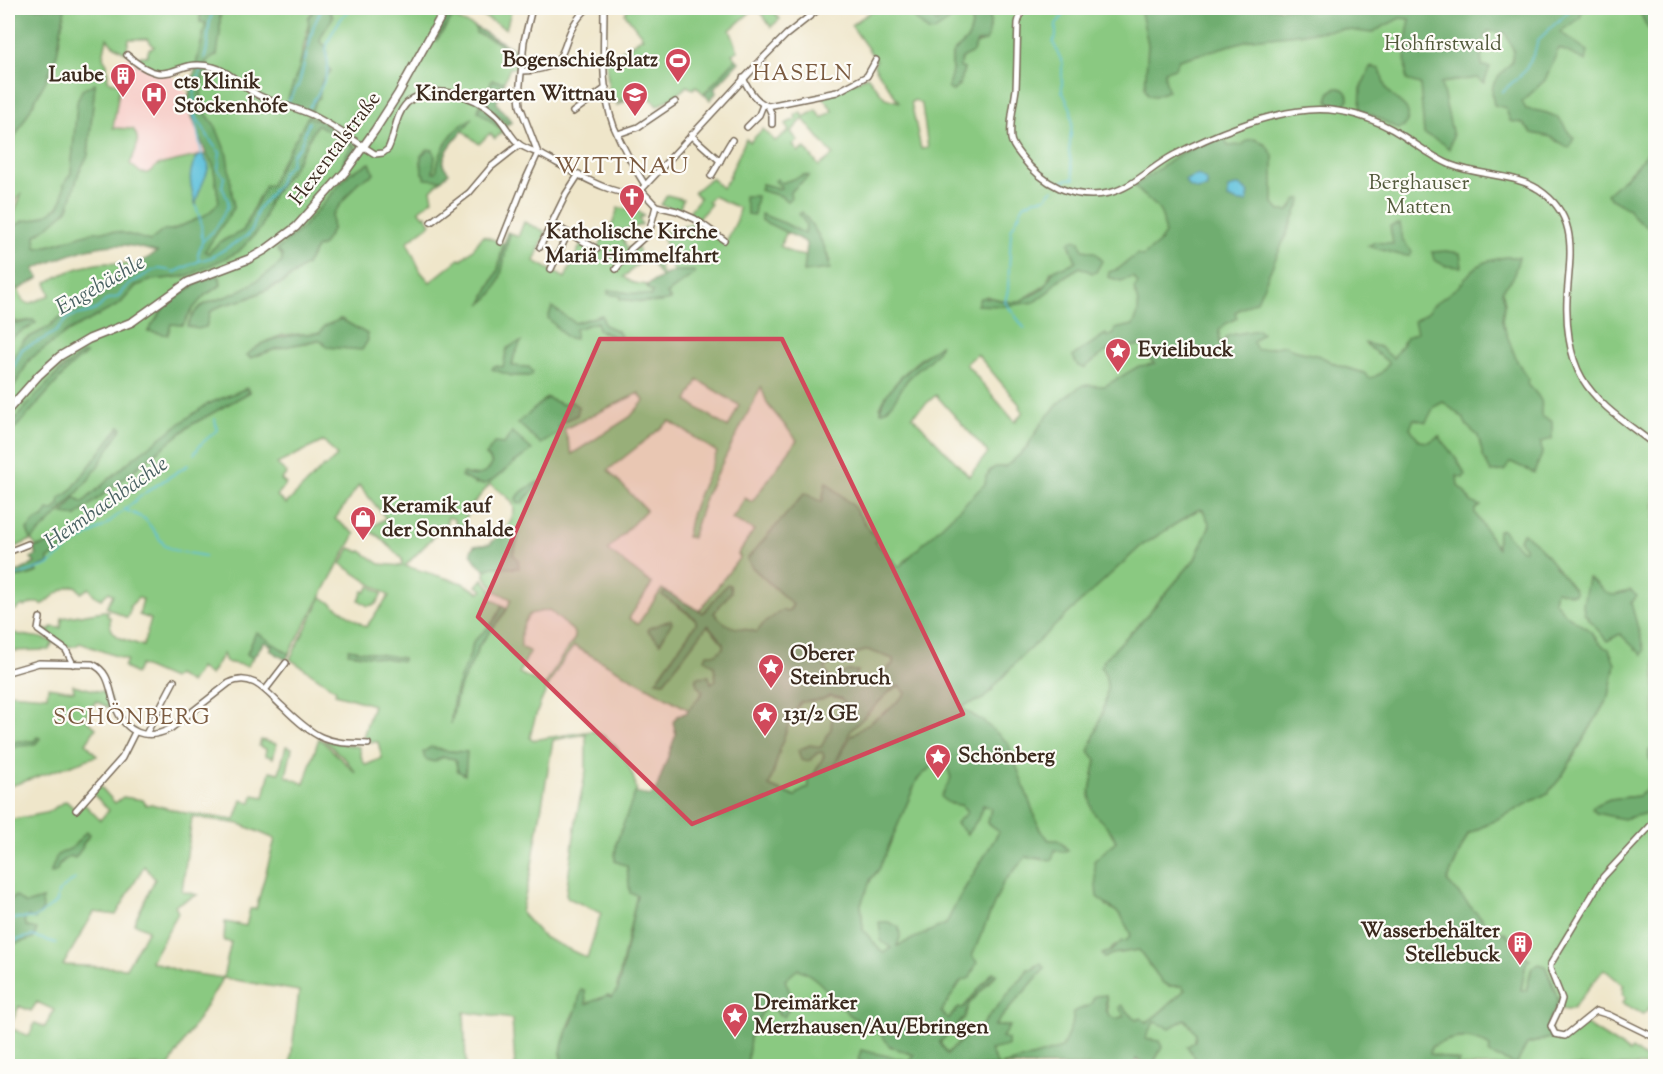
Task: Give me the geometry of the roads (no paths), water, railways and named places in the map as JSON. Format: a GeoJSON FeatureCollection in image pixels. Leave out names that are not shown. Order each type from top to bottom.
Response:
{"type":"FeatureCollection","features":[{"type":"Feature","properties":{"kind":"main road","name":"Hexentalstraße"},"geometry":{"type":"LineString","coordinates":[[8,410],[50,363],[66,351],[132,322],[188,282],[237,265],[283,237],[324,197],[364,146],[398,94],[447,8]]}},
{"type":"Feature","properties":{"kind":"street"},"geometry":{"type":"LineString","coordinates":[[501,242],[538,153],[520,106],[524,41],[532,8]]}},
{"type":"Feature","properties":{"kind":"street"},"geometry":{"type":"LineString","coordinates":[[522,71],[538,71],[556,63],[561,57],[570,30],[577,18],[588,8]]}},
{"type":"Feature","properties":{"kind":"street"},"geometry":{"type":"LineString","coordinates":[[604,8],[606,88],[613,124],[629,160],[656,206],[677,211],[695,219],[724,240]]}},
{"type":"Feature","properties":{"kind":"street"},"geometry":{"type":"LineString","coordinates":[[127,55],[146,70],[158,74],[194,65],[220,69],[259,96],[312,115],[375,154],[383,153],[390,144],[406,104],[421,95],[458,94],[486,106],[522,146],[622,193],[632,194],[643,187],[743,78],[786,35],[820,8]]}},
{"type":"Feature","properties":{"kind":"street"},"geometry":{"type":"LineString","coordinates":[[1022,8],[1018,30],[1011,140],[1024,160],[1040,176],[1061,189],[1075,194],[1091,196],[1122,189],[1174,155],[1197,144],[1272,117],[1310,110],[1340,111],[1368,118],[1452,165],[1530,185],[1551,200],[1560,210],[1568,228],[1571,255],[1567,299],[1568,331],[1578,372],[1605,406],[1656,446]]}},
{"type":"Feature","properties":{"kind":"street"},"geometry":{"type":"LineString","coordinates":[[747,127],[765,106],[837,92],[867,76],[876,60]]}},
{"type":"Feature","properties":{"kind":"street"},"geometry":{"type":"LineString","coordinates":[[743,78],[748,89],[772,115],[772,124]]}},
{"type":"Feature","properties":{"kind":"street"},"geometry":{"type":"LineString","coordinates":[[573,112],[606,88]]}},
{"type":"Feature","properties":{"kind":"street"},"geometry":{"type":"LineString","coordinates":[[618,134],[638,127],[675,102]]}},
{"type":"Feature","properties":{"kind":"street"},"geometry":{"type":"LineString","coordinates":[[691,135],[720,161]]}},
{"type":"Feature","properties":{"kind":"street"},"geometry":{"type":"LineString","coordinates":[[431,222],[464,197],[491,167],[533,136]]}},
{"type":"Feature","properties":{"kind":"street"},"geometry":{"type":"LineString","coordinates":[[711,177],[732,140]]}},
{"type":"Feature","properties":{"kind":"street"},"geometry":{"type":"LineString","coordinates":[[540,247],[566,194],[579,174]]}},
{"type":"Feature","properties":{"kind":"street"},"geometry":{"type":"LineString","coordinates":[[616,269],[631,249],[649,233],[656,206]]}},
{"type":"Feature","properties":{"kind":"street"},"geometry":{"type":"LineString","coordinates":[[552,224],[597,249]]}},
{"type":"Feature","properties":{"kind":"street"},"geometry":{"type":"LineString","coordinates":[[551,269],[568,233]]}},
{"type":"Feature","properties":{"kind":"street"},"geometry":{"type":"LineString","coordinates":[[8,552],[28,544]]}},
{"type":"Feature","properties":{"kind":"street"},"geometry":{"type":"LineString","coordinates":[[40,618],[38,630],[66,651],[72,664]]}},
{"type":"Feature","properties":{"kind":"street"},"geometry":{"type":"LineString","coordinates":[[8,672],[39,663],[92,664],[102,669],[109,682],[116,710],[127,726],[135,732],[146,734],[160,734],[170,729],[236,680],[248,680],[266,689],[285,709],[321,737],[368,744]]}},
{"type":"Feature","properties":{"kind":"street"},"geometry":{"type":"LineString","coordinates":[[266,689],[286,663]]}},
{"type":"Feature","properties":{"kind":"street"},"geometry":{"type":"LineString","coordinates":[[146,734],[174,681]]}},
{"type":"Feature","properties":{"kind":"street"},"geometry":{"type":"LineString","coordinates":[[76,810],[122,758],[135,732]]}},
{"type":"Feature","properties":{"kind":"street"},"geometry":{"type":"LineString","coordinates":[[1656,820],[1603,877],[1550,965],[1550,969],[1562,999],[1551,1026],[1555,1034],[1565,1035],[1596,1011],[1656,1038]]}},
{"type":"Feature","properties":{"kind":"water"},"geometry":{"type":"Polygon","coordinates":[[[199,155],[203,155],[209,165],[196,206],[191,186],[191,174],[199,155]]]}},
{"type":"Feature","properties":{"kind":"water"},"geometry":{"type":"Polygon","coordinates":[[[1198,175],[1207,181],[1207,188],[1197,190],[1188,186],[1185,180],[1198,175]]]}},
{"type":"Feature","properties":{"kind":"water"},"geometry":{"type":"Polygon","coordinates":[[[1240,185],[1249,193],[1247,202],[1238,202],[1228,198],[1228,188],[1240,185]]]}},
{"type":"Feature","properties":{"kind":"waterway","name":"Engebächle"},"geometry":{"type":"LineString","coordinates":[[204,59],[210,18],[216,8]]}},
{"type":"Feature","properties":{"kind":"waterway"},"geometry":{"type":"LineString","coordinates":[[288,102],[299,84],[314,25],[322,8]]}},
{"type":"Feature","properties":{"kind":"waterway"},"geometry":{"type":"LineString","coordinates":[[309,107],[319,93],[326,76],[328,64],[326,51],[332,33],[352,8]]}},
{"type":"Feature","properties":{"kind":"waterway"},"geometry":{"type":"LineString","coordinates":[[1059,183],[1074,179],[1069,152],[1071,109],[1062,91],[1062,62],[1053,42],[1056,36],[1056,24],[1063,16],[1065,8]]}},
{"type":"Feature","properties":{"kind":"waterway"},"geometry":{"type":"LineString","coordinates":[[1502,92],[1525,71],[1538,40],[1572,8]]}},
{"type":"Feature","properties":{"kind":"waterway","name":"Engebächle"},"geometry":{"type":"LineString","coordinates":[[8,380],[22,349],[55,332],[68,318],[95,310],[105,301],[118,297],[128,286],[153,270],[175,272],[199,261],[198,255],[202,242],[216,228],[228,206],[228,200],[222,187],[224,177],[218,170],[220,152],[212,144],[194,115],[194,94],[201,69]]}},
{"type":"Feature","properties":{"kind":"waterway"},"geometry":{"type":"LineString","coordinates":[[194,115],[198,134]]}},
{"type":"Feature","properties":{"kind":"waterway"},"geometry":{"type":"LineString","coordinates":[[199,261],[212,257],[248,235],[253,228],[258,209],[279,184],[282,173],[291,164],[292,154],[300,147],[309,122]]}},
{"type":"Feature","properties":{"kind":"waterway"},"geometry":{"type":"LineString","coordinates":[[198,135],[202,155]]}},
{"type":"Feature","properties":{"kind":"waterway"},"geometry":{"type":"LineString","coordinates":[[1025,329],[1005,302],[1008,290],[1011,230],[1024,205],[1035,199],[1045,198],[1053,189]]}},
{"type":"Feature","properties":{"kind":"waterway"},"geometry":{"type":"LineString","coordinates":[[196,206],[201,222],[202,242]]}},
{"type":"Feature","properties":{"kind":"waterway","name":"Heimbachbächle"},"geometry":{"type":"LineString","coordinates":[[194,454],[201,444],[217,430],[215,419]]}},
{"type":"Feature","properties":{"kind":"waterway","name":"Heimbachbächle"},"geometry":{"type":"LineString","coordinates":[[8,576],[48,565],[77,542],[103,527],[146,492],[188,465]]}},
{"type":"Feature","properties":{"kind":"waterway"},"geometry":{"type":"LineString","coordinates":[[124,509],[145,519],[165,546],[177,551],[205,556]]}},
{"type":"Feature","properties":{"kind":"waterway"},"geometry":{"type":"LineString","coordinates":[[8,922],[17,918],[35,918],[57,902],[58,892],[75,879]]}},
{"type":"Feature","properties":{"kind":"waterway"},"geometry":{"type":"LineString","coordinates":[[8,942],[32,936],[56,943]]}},
{"type":"Feature","properties":{"kind":"place","name":"Bogenschießplatz"},"geometry":{"type":"Point","coordinates":[678,84]}},
{"type":"Feature","properties":{"kind":"place","name":"Laube"},"geometry":{"type":"Point","coordinates":[123,99]}},
{"type":"Feature","properties":{"kind":"place","name":"cts Klinik Stöckenhöfe"},"geometry":{"type":"Point","coordinates":[154,118]}},
{"type":"Feature","properties":{"kind":"place","name":"Kindergarten Wittnau"},"geometry":{"type":"Point","coordinates":[635,118]}},
{"type":"Feature","properties":{"kind":"place","name":"Katholische Kirche Mariä Himmelfahrt"},"geometry":{"type":"Point","coordinates":[632,220]}},
{"type":"Feature","properties":{"kind":"place","name":"Evielibuck"},"geometry":{"type":"Point","coordinates":[1118,374]}},
{"type":"Feature","properties":{"kind":"place","name":"Keramik auf der Sonnhalde"},"geometry":{"type":"Point","coordinates":[363,542]}},
{"type":"Feature","properties":{"kind":"place","name":"Oberer Steinbruch"},"geometry":{"type":"Point","coordinates":[771,690]}},
{"type":"Feature","properties":{"kind":"place","name":"131/2 GE"},"geometry":{"type":"Point","coordinates":[765,738]}},
{"type":"Feature","properties":{"kind":"place","name":"Schönberg"},"geometry":{"type":"Point","coordinates":[938,780]}},
{"type":"Feature","properties":{"kind":"place","name":"Wasserbehälter Stellebuck"},"geometry":{"type":"Point","coordinates":[1520,967]}},
{"type":"Feature","properties":{"kind":"place","name":"Dreimärker Merzhausen/Au/Ebringen"},"geometry":{"type":"Point","coordinates":[735,1039]}},
{"type":"Feature","properties":{"kind":"district","name":"HASELN"},"geometry":{"type":"Point","coordinates":[803,75]}},
{"type":"Feature","properties":{"kind":"district","name":"WITTNAU"},"geometry":{"type":"Point","coordinates":[622,167]}},
{"type":"Feature","properties":{"kind":"district","name":"SCHÖNBERG"},"geometry":{"type":"Point","coordinates":[132,719]}},
{"type":"Feature","properties":{"kind":"park label","name":"Hohfirstwald"},"geometry":{"type":"Point","coordinates":[1443,45]}},
{"type":"Feature","properties":{"kind":"park label","name":"Berghauser Matten"},"geometry":{"type":"Point","coordinates":[1419,196]}}]}
